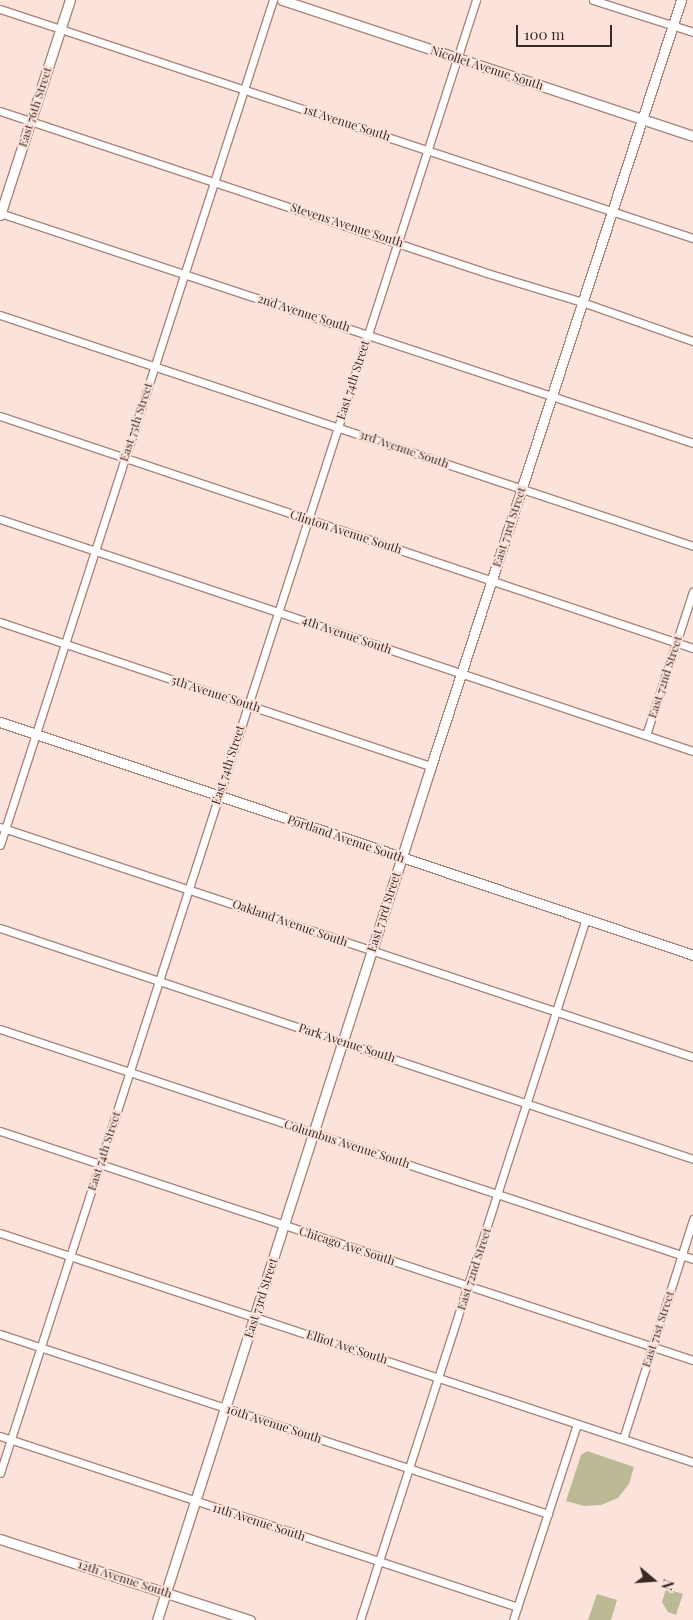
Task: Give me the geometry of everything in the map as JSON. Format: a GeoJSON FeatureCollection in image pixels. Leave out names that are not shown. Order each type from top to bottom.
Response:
{"type":"FeatureCollection","features":[{"type":"Feature","properties":{"kind":"street","name":"East 76th Street"},"geometry":{"type":"LineString","coordinates":[[0,214],[70,0]]}},
{"type":"Feature","properties":{"kind":"street","name":"East 75th Street"},"geometry":{"type":"LineString","coordinates":[[0,845],[3,828],[36,734],[273,0]]}},
{"type":"Feature","properties":{"kind":"street","name":"Nicollet Avenue South"},"geometry":{"type":"LineString","coordinates":[[282,0],[693,136]]}},
{"type":"Feature","properties":{"kind":"street","name":"East 74th Street"},"geometry":{"type":"LineString","coordinates":[[0,1473],[476,0]]}},
{"type":"Feature","properties":{"kind":"street"},"geometry":{"type":"LineString","coordinates":[[593,0],[693,32]]}},
{"type":"Feature","properties":{"kind":"street","name":"East 73rd Street"},"geometry":{"type":"LineString","coordinates":[[156,1620],[461,673],[681,0]]}},
{"type":"Feature","properties":{"kind":"street","name":"1st Avenue South"},"geometry":{"type":"LineString","coordinates":[[0,9],[693,238]]}},
{"type":"Feature","properties":{"kind":"street","name":"Stevens Avenue South"},"geometry":{"type":"LineString","coordinates":[[0,111],[582,302],[693,341]]}},
{"type":"Feature","properties":{"kind":"street","name":"2nd Avenue South"},"geometry":{"type":"LineString","coordinates":[[0,214],[368,334],[693,443]]}},
{"type":"Feature","properties":{"kind":"street","name":"3rd Avenue South"},"geometry":{"type":"LineString","coordinates":[[0,315],[338,426],[693,546]]}},
{"type":"Feature","properties":{"kind":"street","name":"Clinton Avenue South"},"geometry":{"type":"LineString","coordinates":[[0,416],[693,648]]}},
{"type":"Feature","properties":{"kind":"street","name":"4th Avenue South"},"geometry":{"type":"LineString","coordinates":[[0,519],[693,751]]}},
{"type":"Feature","properties":{"kind":"street","name":"East 72nd Street"},"geometry":{"type":"LineString","coordinates":[[646,736],[693,591]]}},
{"type":"Feature","properties":{"kind":"street","name":"5th Avenue South"},"geometry":{"type":"LineString","coordinates":[[0,622],[431,766]]}},
{"type":"Feature","properties":{"kind":"street","name":"Portland Avenue South"},"geometry":{"type":"LineString","coordinates":[[0,722],[693,955]]}},
{"type":"Feature","properties":{"kind":"street","name":"Oakland Avenue South"},"geometry":{"type":"LineString","coordinates":[[3,828],[693,1058]]}},
{"type":"Feature","properties":{"kind":"street","name":"East 72nd Street"},"geometry":{"type":"LineString","coordinates":[[360,1620],[586,918]]}},
{"type":"Feature","properties":{"kind":"street","name":"Park Avenue South"},"geometry":{"type":"LineString","coordinates":[[0,928],[693,1159]]}},
{"type":"Feature","properties":{"kind":"street","name":"Columbus Avenue South"},"geometry":{"type":"LineString","coordinates":[[0,1029],[693,1259]]}},
{"type":"Feature","properties":{"kind":"street","name":"Chicago Ave South"},"geometry":{"type":"LineString","coordinates":[[0,1131],[693,1360]]}},
{"type":"Feature","properties":{"kind":"street","name":"East 71st Street"},"geometry":{"type":"LineString","coordinates":[[623,1439],[693,1219]]}},
{"type":"Feature","properties":{"kind":"street","name":"Elliot Ave South"},"geometry":{"type":"LineString","coordinates":[[0,1233],[693,1462]]}},
{"type":"Feature","properties":{"kind":"street","name":"10th Avenue South"},"geometry":{"type":"LineString","coordinates":[[0,1334],[548,1514]]}},
{"type":"Feature","properties":{"kind":"street"},"geometry":{"type":"LineString","coordinates":[[513,1620],[577,1424]]}},
{"type":"Feature","properties":{"kind":"street","name":"11th Avenue South"},"geometry":{"type":"LineString","coordinates":[[0,1436],[518,1607]]}},
{"type":"Feature","properties":{"kind":"street","name":"12th Avenue South"},"geometry":{"type":"LineString","coordinates":[[0,1539],[250,1620]]}},
{"type":"Feature","properties":{"kind":"green space"},"geometry":{"type":"Polygon","coordinates":[[[587,1451],[634,1467],[629,1484],[618,1498],[601,1505],[584,1506],[566,1501],[581,1455],[587,1451]]]}},
{"type":"Feature","properties":{"kind":"green space"},"geometry":{"type":"Polygon","coordinates":[[[666,1589],[683,1594],[676,1615],[668,1612],[662,1602],[666,1589]]]}},
{"type":"Feature","properties":{"kind":"green space"},"geometry":{"type":"Polygon","coordinates":[[[597,1594],[617,1600],[611,1620],[588,1620],[597,1594]]]}}]}
